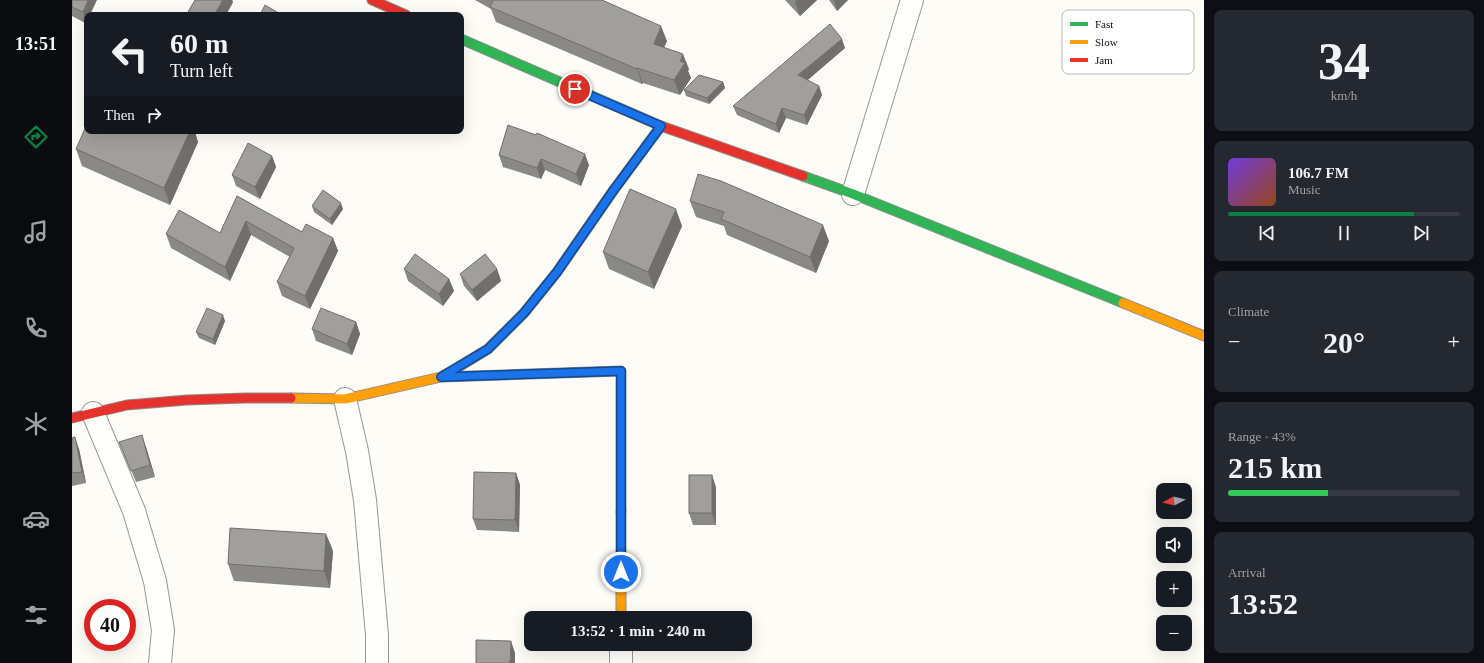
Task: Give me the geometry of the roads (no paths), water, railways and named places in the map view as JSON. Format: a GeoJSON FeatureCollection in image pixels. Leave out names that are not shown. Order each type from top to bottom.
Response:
{"type":"FeatureCollection","features":[{"type":"Feature","properties":{"kind":"street"},"geometry":{"type":"LineString","coordinates":[[372,0],[399,12]]}},
{"type":"Feature","properties":{"kind":"street"},"geometry":{"type":"LineString","coordinates":[[853,194],[912,0]]}},
{"type":"Feature","properties":{"kind":"street"},"geometry":{"type":"LineString","coordinates":[[464,40],[661,126],[853,194],[1204,336]]}},
{"type":"Feature","properties":{"kind":"street"},"geometry":{"type":"LineString","coordinates":[[441,377],[488,349],[524,313],[557,272],[613,191],[661,126]]}},
{"type":"Feature","properties":{"kind":"street"},"geometry":{"type":"LineString","coordinates":[[160,663],[163,630],[155,581],[134,511],[82,415],[128,405],[187,400],[245,398],[345,399],[441,377],[621,371],[621,611]]}},
{"type":"Feature","properties":{"kind":"street"},"geometry":{"type":"LineString","coordinates":[[345,399],[357,451],[365,500],[377,663]]}},
{"type":"Feature","properties":{"kind":"street"},"geometry":{"type":"LineString","coordinates":[[621,651],[621,663]]}}]}
